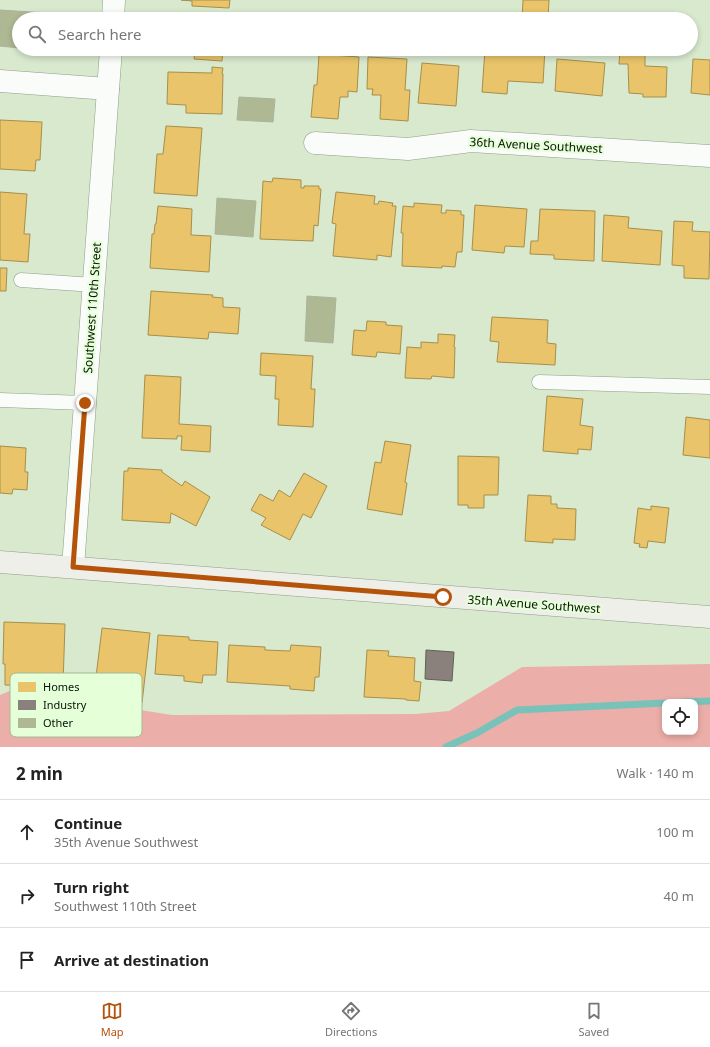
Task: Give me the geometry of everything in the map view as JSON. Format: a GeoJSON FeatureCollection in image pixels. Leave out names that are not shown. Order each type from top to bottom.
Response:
{"type":"FeatureCollection","features":[{"type":"Feature","properties":{"kind":"street"},"geometry":{"type":"LineString","coordinates":[[113,12],[114,0]]}},
{"type":"Feature","properties":{"kind":"street","name":"Southwest 110th Street"},"geometry":{"type":"LineString","coordinates":[[73,567],[110,56]]}},
{"type":"Feature","properties":{"kind":"street"},"geometry":{"type":"LineString","coordinates":[[0,81],[108,89]]}},
{"type":"Feature","properties":{"kind":"street","name":"36th Avenue Southwest"},"geometry":{"type":"LineString","coordinates":[[315,143],[408,149],[471,140],[710,156]]}},
{"type":"Feature","properties":{"kind":"street","name":"35th Avenue Southwest"},"geometry":{"type":"LineString","coordinates":[[0,562],[710,618]]}},
{"type":"Feature","properties":{"kind":"lane"},"geometry":{"type":"LineString","coordinates":[[21,280],[94,285]]}},
{"type":"Feature","properties":{"kind":"lane"},"geometry":{"type":"LineString","coordinates":[[539,382],[710,387]]}},
{"type":"Feature","properties":{"kind":"lane"},"geometry":{"type":"LineString","coordinates":[[0,400],[85,403]]}},
{"type":"Feature","properties":{"kind":"shaded area"},"geometry":{"type":"Polygon","coordinates":[[[710,664],[710,747],[0,747],[0,695],[10,691],[10,737],[142,737],[142,710],[172,715],[416,714],[449,711],[522,667],[710,664]]]}},
{"type":"Feature","properties":{"kind":"building: Homes"},"geometry":{"type":"Polygon","coordinates":[[[181,0],[230,0],[229,8],[192,6],[192,1],[181,0]]]}},
{"type":"Feature","properties":{"kind":"building: Homes"},"geometry":{"type":"Polygon","coordinates":[[[523,0],[549,0],[548,12],[522,12],[523,0]]]}},
{"type":"Feature","properties":{"kind":"building: Homes"},"geometry":{"type":"Polygon","coordinates":[[[194,56],[222,56],[222,61],[194,59],[194,56]]]}},
{"type":"Feature","properties":{"kind":"building: Homes"},"geometry":{"type":"Polygon","coordinates":[[[319,56],[359,57],[357,92],[348,91],[348,97],[340,97],[338,119],[311,117],[314,85],[317,85],[319,56]]]}},
{"type":"Feature","properties":{"kind":"building: Homes"},"geometry":{"type":"Polygon","coordinates":[[[485,56],[545,56],[543,83],[508,81],[507,94],[482,92],[485,56]]]}},
{"type":"Feature","properties":{"kind":"building: Homes"},"geometry":{"type":"Polygon","coordinates":[[[620,56],[645,56],[645,66],[667,67],[666,97],[643,97],[643,94],[629,93],[628,64],[619,64],[620,56]]]}},
{"type":"Feature","properties":{"kind":"building: Homes"},"geometry":{"type":"Polygon","coordinates":[[[368,57],[407,59],[405,90],[410,90],[408,121],[380,119],[381,95],[372,95],[373,89],[367,89],[368,57]]]}},
{"type":"Feature","properties":{"kind":"building: Homes"},"geometry":{"type":"Polygon","coordinates":[[[557,59],[605,63],[602,96],[555,91],[557,59]]]}},
{"type":"Feature","properties":{"kind":"building: Homes"},"geometry":{"type":"Polygon","coordinates":[[[693,59],[710,60],[710,95],[691,93],[693,59]]]}},
{"type":"Feature","properties":{"kind":"building: Homes"},"geometry":{"type":"Polygon","coordinates":[[[422,63],[459,66],[456,106],[418,103],[422,63]]]}},
{"type":"Feature","properties":{"kind":"building: Homes"},"geometry":{"type":"Polygon","coordinates":[[[212,67],[223,68],[222,114],[186,113],[186,105],[167,104],[168,72],[212,73],[212,67]]]}},
{"type":"Feature","properties":{"kind":"building: Homes"},"geometry":{"type":"Polygon","coordinates":[[[0,120],[42,122],[40,160],[36,160],[35,171],[0,169],[0,120]]]}},
{"type":"Feature","properties":{"kind":"building: Homes"},"geometry":{"type":"Polygon","coordinates":[[[166,126],[202,128],[197,196],[154,193],[157,154],[163,154],[166,126]]]}},
{"type":"Feature","properties":{"kind":"building: Homes"},"geometry":{"type":"Polygon","coordinates":[[[273,178],[301,180],[301,188],[304,188],[304,186],[319,186],[319,189],[321,189],[318,226],[314,225],[313,241],[260,239],[263,181],[272,182],[273,178]]]}},
{"type":"Feature","properties":{"kind":"building: Homes"},"geometry":{"type":"Polygon","coordinates":[[[0,192],[27,194],[24,234],[30,234],[28,262],[0,260],[0,192]]]}},
{"type":"Feature","properties":{"kind":"building: Homes"},"geometry":{"type":"Polygon","coordinates":[[[336,192],[375,196],[374,204],[378,204],[379,201],[393,203],[392,206],[396,206],[391,257],[377,255],[377,260],[333,256],[336,224],[332,223],[336,192]]]}},
{"type":"Feature","properties":{"kind":"building: Homes"},"geometry":{"type":"Polygon","coordinates":[[[414,203],[442,205],[441,213],[446,213],[446,210],[461,211],[461,215],[464,215],[462,252],[457,252],[455,267],[442,266],[442,268],[402,266],[403,233],[401,233],[403,206],[414,207],[414,203]]]}},
{"type":"Feature","properties":{"kind":"building: Homes"},"geometry":{"type":"Polygon","coordinates":[[[475,205],[527,209],[524,247],[505,246],[504,253],[472,250],[475,205]]]}},
{"type":"Feature","properties":{"kind":"building: Homes"},"geometry":{"type":"Polygon","coordinates":[[[158,206],[192,209],[191,235],[211,236],[209,272],[150,268],[152,234],[154,234],[158,206]]]}},
{"type":"Feature","properties":{"kind":"building: Homes"},"geometry":{"type":"Polygon","coordinates":[[[540,209],[595,211],[594,261],[554,259],[554,255],[530,254],[531,241],[538,241],[540,209]]]}},
{"type":"Feature","properties":{"kind":"building: Homes"},"geometry":{"type":"Polygon","coordinates":[[[604,215],[629,217],[628,228],[662,231],[660,265],[602,261],[604,215]]]}},
{"type":"Feature","properties":{"kind":"building: Homes"},"geometry":{"type":"Polygon","coordinates":[[[674,221],[693,222],[692,231],[710,232],[709,279],[684,278],[684,266],[672,265],[674,221]]]}},
{"type":"Feature","properties":{"kind":"building: Homes"},"geometry":{"type":"Polygon","coordinates":[[[0,268],[7,268],[6,291],[0,291],[0,268]]]}},
{"type":"Feature","properties":{"kind":"building: Homes"},"geometry":{"type":"Polygon","coordinates":[[[151,291],[213,295],[212,297],[223,298],[223,307],[240,308],[238,334],[209,332],[208,339],[148,335],[151,291]]]}},
{"type":"Feature","properties":{"kind":"building: Homes"},"geometry":{"type":"Polygon","coordinates":[[[492,317],[548,320],[547,343],[556,344],[555,365],[497,362],[499,342],[490,341],[492,317]]]}},
{"type":"Feature","properties":{"kind":"building: Homes"},"geometry":{"type":"Polygon","coordinates":[[[367,321],[386,322],[386,325],[402,326],[400,354],[377,352],[376,357],[352,355],[354,330],[366,331],[367,321]]]}},
{"type":"Feature","properties":{"kind":"building: Homes"},"geometry":{"type":"Polygon","coordinates":[[[438,334],[455,335],[454,378],[432,376],[431,379],[405,378],[407,347],[421,348],[421,342],[438,343],[438,334]]]}},
{"type":"Feature","properties":{"kind":"building: Homes"},"geometry":{"type":"Polygon","coordinates":[[[261,353],[313,356],[311,389],[315,389],[313,427],[278,425],[279,399],[275,399],[276,376],[260,375],[261,353]]]}},
{"type":"Feature","properties":{"kind":"building: Homes"},"geometry":{"type":"Polygon","coordinates":[[[145,375],[181,377],[179,424],[211,426],[210,452],[181,450],[182,436],[177,436],[177,439],[142,438],[145,375]]]}},
{"type":"Feature","properties":{"kind":"building: Homes"},"geometry":{"type":"Polygon","coordinates":[[[547,396],[583,399],[580,425],[593,427],[591,450],[578,449],[578,454],[543,451],[547,396]]]}},
{"type":"Feature","properties":{"kind":"building: Homes"},"geometry":{"type":"Polygon","coordinates":[[[686,417],[710,420],[710,458],[683,455],[686,417]]]}},
{"type":"Feature","properties":{"kind":"building: Homes"},"geometry":{"type":"Polygon","coordinates":[[[385,441],[411,445],[405,482],[407,483],[402,515],[367,509],[375,462],[381,463],[385,441]]]}},
{"type":"Feature","properties":{"kind":"building: Homes"},"geometry":{"type":"Polygon","coordinates":[[[0,446],[26,448],[25,472],[28,472],[27,490],[13,489],[12,494],[0,493],[0,446]]]}},
{"type":"Feature","properties":{"kind":"building: Homes"},"geometry":{"type":"Polygon","coordinates":[[[458,456],[499,457],[498,495],[484,495],[484,508],[468,508],[468,505],[458,505],[458,456]]]}},
{"type":"Feature","properties":{"kind":"building: Homes"},"geometry":{"type":"Polygon","coordinates":[[[128,468],[162,470],[162,472],[182,486],[185,481],[210,497],[196,526],[171,513],[170,523],[122,520],[124,471],[128,471],[128,468]]]}},
{"type":"Feature","properties":{"kind":"building: Homes"},"geometry":{"type":"Polygon","coordinates":[[[304,473],[327,486],[311,518],[303,514],[290,540],[261,525],[266,518],[251,510],[260,494],[273,501],[279,490],[290,497],[304,473]]]}},
{"type":"Feature","properties":{"kind":"building: Homes"},"geometry":{"type":"Polygon","coordinates":[[[528,495],[551,496],[551,504],[557,504],[557,508],[576,509],[575,540],[553,539],[553,543],[525,541],[528,495]]]}},
{"type":"Feature","properties":{"kind":"building: Homes"},"geometry":{"type":"Polygon","coordinates":[[[651,506],[669,508],[665,543],[648,541],[647,548],[639,547],[640,544],[634,543],[638,508],[651,510],[651,506]]]}},
{"type":"Feature","properties":{"kind":"building: Homes"},"geometry":{"type":"Polygon","coordinates":[[[4,622],[65,624],[63,673],[10,673],[10,685],[5,685],[5,664],[3,664],[4,622]]]}},
{"type":"Feature","properties":{"kind":"building: Homes"},"geometry":{"type":"Polygon","coordinates":[[[102,628],[150,633],[142,703],[142,673],[96,673],[102,628]]]}},
{"type":"Feature","properties":{"kind":"building: Homes"},"geometry":{"type":"Polygon","coordinates":[[[158,635],[189,637],[189,640],[218,642],[216,675],[203,675],[202,683],[184,681],[184,676],[155,674],[158,635]]]}},
{"type":"Feature","properties":{"kind":"building: Homes"},"geometry":{"type":"Polygon","coordinates":[[[229,645],[265,647],[265,650],[290,651],[291,645],[321,647],[319,677],[315,677],[314,691],[290,689],[290,686],[227,682],[229,645]]]}},
{"type":"Feature","properties":{"kind":"building: Homes"},"geometry":{"type":"Polygon","coordinates":[[[367,650],[389,651],[388,656],[415,658],[414,681],[421,682],[419,701],[364,697],[367,650]]]}},
{"type":"Feature","properties":{"kind":"building: Industry"},"geometry":{"type":"Polygon","coordinates":[[[426,650],[454,652],[452,681],[425,679],[426,650]]]}},
{"type":"Feature","properties":{"kind":"building: Other"},"geometry":{"type":"Polygon","coordinates":[[[0,10],[32,12],[12,12],[12,47],[0,46],[0,10]]]}},
{"type":"Feature","properties":{"kind":"building: Other"},"geometry":{"type":"Polygon","coordinates":[[[239,97],[275,99],[273,122],[237,120],[239,97]]]}},
{"type":"Feature","properties":{"kind":"building: Other"},"geometry":{"type":"Polygon","coordinates":[[[217,198],[256,201],[253,237],[215,234],[217,198]]]}},
{"type":"Feature","properties":{"kind":"building: Other"},"geometry":{"type":"Polygon","coordinates":[[[307,296],[336,298],[333,343],[305,341],[307,296]]]}},
{"type":"Feature","properties":{"kind":"waterway"},"geometry":{"type":"LineString","coordinates":[[698,701],[710,701]]}},
{"type":"Feature","properties":{"kind":"waterway"},"geometry":{"type":"LineString","coordinates":[[446,747],[477,733],[517,710],[662,703]]}},
{"type":"Feature","properties":{"kind":"route"},"geometry":{"type":"LineString","coordinates":[[85,403],[73,567],[443,597]]}}]}
